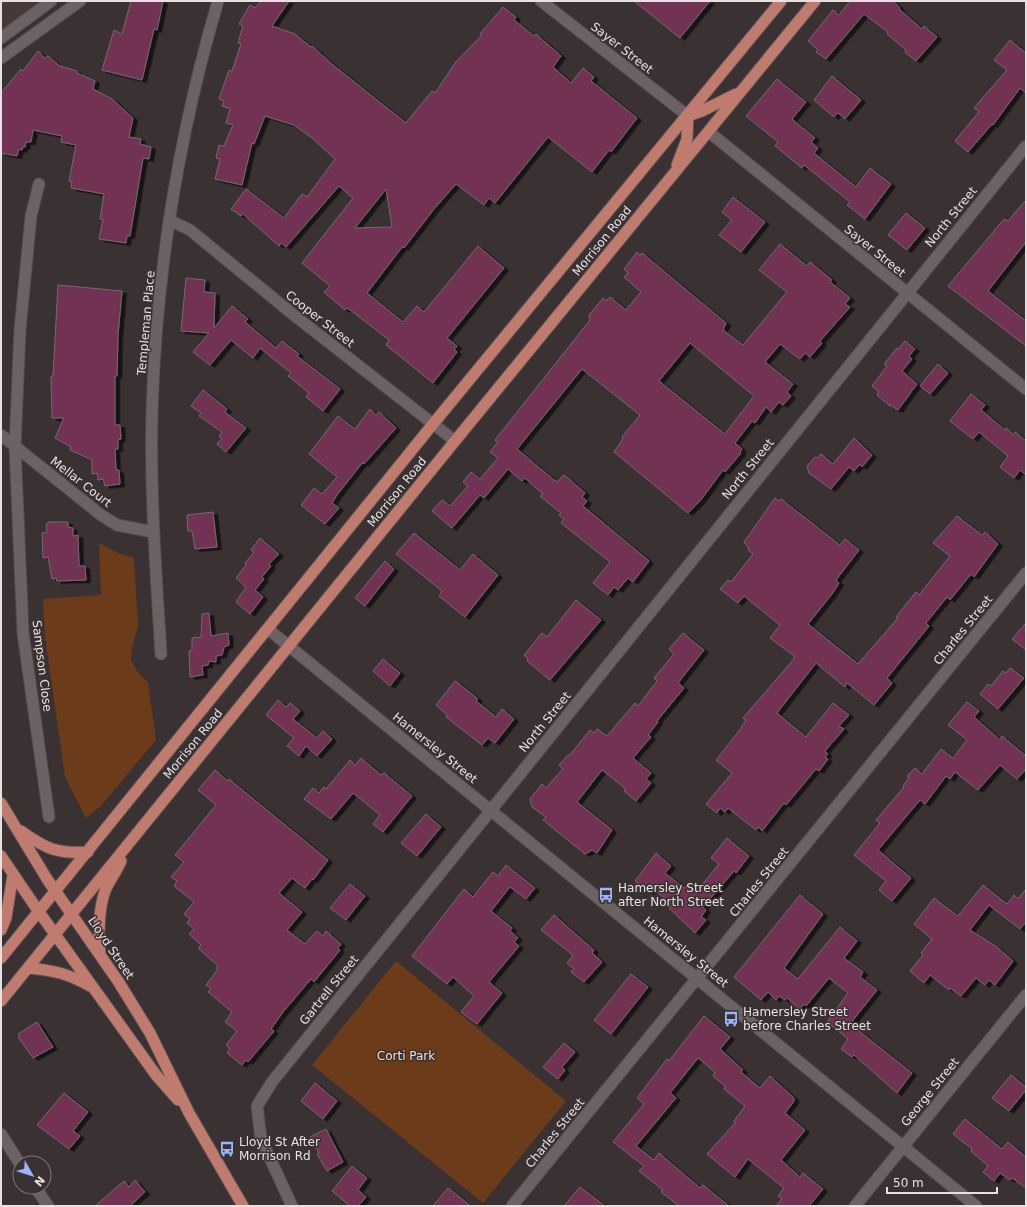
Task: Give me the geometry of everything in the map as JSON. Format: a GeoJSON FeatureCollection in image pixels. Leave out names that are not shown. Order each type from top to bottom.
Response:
{"type":"FeatureCollection","features":[{"type":"Feature","properties":{"kind":"main road","name":"Morrison Road"},"geometry":{"type":"LineString","coordinates":[[1,958],[56,892],[433,424],[688,116],[781,1]]}},
{"type":"Feature","properties":{"kind":"main road","name":"Morrison Road"},"geometry":{"type":"LineString","coordinates":[[1,1001],[454,441],[815,1]]}},
{"type":"Feature","properties":{"kind":"main road"},"geometry":{"type":"LineString","coordinates":[[671,178],[684,148],[688,130],[688,116],[727,100],[744,88]]}},
{"type":"Feature","properties":{"kind":"main road","name":"Lloyd Street"},"geometry":{"type":"LineString","coordinates":[[1,803],[56,892],[100,954],[150,1033],[189,1113],[243,1206]]}},
{"type":"Feature","properties":{"kind":"main road"},"geometry":{"type":"LineString","coordinates":[[17,829],[50,849],[68,853],[88,852]]}},
{"type":"Feature","properties":{"kind":"main road"},"geometry":{"type":"LineString","coordinates":[[100,954],[99,926],[101,906],[105,891],[120,863],[126,847]]}},
{"type":"Feature","properties":{"kind":"main road","name":"Lloyd Street"},"geometry":{"type":"LineString","coordinates":[[1,856],[55,935],[156,1075],[189,1113]]}},
{"type":"Feature","properties":{"kind":"main road"},"geometry":{"type":"LineString","coordinates":[[1,930],[6,918],[13,874]]}},
{"type":"Feature","properties":{"kind":"main road"},"geometry":{"type":"LineString","coordinates":[[28,968],[51,970],[72,976],[94,988]]}},
{"type":"Feature","properties":{"kind":"street"},"geometry":{"type":"LineString","coordinates":[[1,38],[51,1]]}},
{"type":"Feature","properties":{"kind":"street"},"geometry":{"type":"LineString","coordinates":[[1,58],[80,1]]}},
{"type":"Feature","properties":{"kind":"street","name":"Templeman Place"},"geometry":{"type":"LineString","coordinates":[[161,654],[153,532],[152,412],[158,317],[169,220],[184,135],[203,53],[218,1]]}},
{"type":"Feature","properties":{"kind":"street","name":"Sayer Street"},"geometry":{"type":"LineString","coordinates":[[541,1],[688,116]]}},
{"type":"Feature","properties":{"kind":"street","name":"Sayer Street"},"geometry":{"type":"LineString","coordinates":[[709,132],[1026,389]]}},
{"type":"Feature","properties":{"kind":"street","name":"North Street"},"geometry":{"type":"LineString","coordinates":[[491,810],[906,292],[1026,146]]}},
{"type":"Feature","properties":{"kind":"street","name":"Sampson Close"},"geometry":{"type":"LineString","coordinates":[[39,184],[32,216],[20,330],[15,446],[23,633],[49,817]]}},
{"type":"Feature","properties":{"kind":"street","name":"Cooper Street"},"geometry":{"type":"LineString","coordinates":[[169,220],[190,230],[295,316],[454,441]]}},
{"type":"Feature","properties":{"kind":"street","name":"Mellar Court"},"geometry":{"type":"LineString","coordinates":[[1,435],[101,515],[116,525],[153,532]]}},
{"type":"Feature","properties":{"kind":"street","name":"Charles Street"},"geometry":{"type":"LineString","coordinates":[[512,1206],[1026,573]]}},
{"type":"Feature","properties":{"kind":"street","name":"Hamersley Street"},"geometry":{"type":"LineString","coordinates":[[268,629],[976,1206]]}},
{"type":"Feature","properties":{"kind":"street","name":"Gartrell Street"},"geometry":{"type":"LineString","coordinates":[[292,1206],[261,1139],[257,1106],[272,1082],[491,810]]}},
{"type":"Feature","properties":{"kind":"street","name":"George Street"},"geometry":{"type":"LineString","coordinates":[[855,1206],[1026,995]]}},
{"type":"Feature","properties":{"kind":"street"},"geometry":{"type":"LineString","coordinates":[[1,1134],[14,1155]]}},
{"type":"Feature","properties":{"kind":"street"},"geometry":{"type":"LineString","coordinates":[[40,1195],[48,1206]]}},
{"type":"Feature","properties":{"kind":"shaded area"},"geometry":{"type":"Polygon","coordinates":[[[1,1],[51,1],[1,38],[1,1]]]}},
{"type":"Feature","properties":{"kind":"green space"},"geometry":{"type":"Polygon","coordinates":[[[99,543],[118,553],[134,558],[138,626],[132,647],[131,660],[137,671],[148,683],[156,740],[101,806],[86,818],[65,777],[45,637],[43,599],[101,595],[99,543]]]}},
{"type":"Feature","properties":{"kind":"green space","name":"Corti Park"},"geometry":{"type":"Polygon","coordinates":[[[396,961],[566,1101],[483,1203],[312,1065],[396,961]]]}},
{"type":"Feature","properties":{"kind":"building"},"geometry":{"type":"Polygon","coordinates":[[[131,1],[163,1],[157,30],[154,29],[142,80],[102,70],[114,30],[122,34],[131,1]]]}},
{"type":"Feature","properties":{"kind":"building"},"geometry":{"type":"Polygon","coordinates":[[[261,1],[289,1],[272,26],[295,34],[311,47],[312,46],[333,65],[406,123],[432,91],[435,93],[455,63],[482,35],[480,34],[503,7],[516,17],[514,20],[534,36],[536,34],[561,56],[553,67],[571,83],[583,68],[594,77],[591,81],[637,118],[611,152],[609,150],[592,172],[548,137],[495,203],[489,198],[484,205],[456,184],[434,209],[404,248],[403,246],[367,293],[403,322],[417,306],[424,312],[478,246],[504,268],[447,338],[457,346],[454,350],[457,352],[433,383],[386,345],[389,340],[353,312],[347,308],[345,310],[324,292],[330,286],[302,263],[353,198],[339,186],[286,247],[281,243],[279,246],[243,214],[241,216],[231,209],[246,189],[284,218],[302,194],[307,197],[335,159],[312,138],[294,125],[265,116],[254,144],[252,143],[242,185],[215,179],[220,159],[216,158],[219,145],[224,146],[233,125],[226,123],[230,109],[222,106],[224,101],[219,99],[229,70],[232,71],[241,44],[238,43],[243,26],[239,24],[250,5],[255,8],[261,1]],[[386,189],[355,228],[392,227],[386,189]]]}},
{"type":"Feature","properties":{"kind":"building"},"geometry":{"type":"Polygon","coordinates":[[[634,1],[710,1],[680,38],[634,1]]]}},
{"type":"Feature","properties":{"kind":"building"},"geometry":{"type":"Polygon","coordinates":[[[850,1],[893,1],[900,8],[899,9],[922,29],[924,26],[937,37],[916,61],[905,52],[906,50],[887,34],[888,32],[864,14],[826,59],[816,52],[818,50],[808,41],[833,10],[839,15],[850,1]]]}},
{"type":"Feature","properties":{"kind":"building"},"geometry":{"type":"Polygon","coordinates":[[[1010,40],[1026,53],[1026,93],[1020,88],[993,125],[992,124],[968,152],[955,141],[978,113],[979,111],[974,108],[1007,70],[994,60],[1010,40]]]}},
{"type":"Feature","properties":{"kind":"building"},"geometry":{"type":"Polygon","coordinates":[[[38,51],[45,58],[48,56],[60,66],[77,71],[77,73],[95,81],[93,89],[112,99],[133,118],[129,137],[141,139],[140,144],[151,147],[149,159],[143,158],[130,236],[127,236],[126,243],[99,239],[103,219],[100,219],[104,194],[71,188],[72,182],[69,181],[76,145],[61,142],[62,136],[33,130],[31,142],[26,142],[25,147],[23,147],[22,150],[19,149],[17,156],[1,153],[1,93],[21,69],[23,71],[38,51]]]}},
{"type":"Feature","properties":{"kind":"building"},"geometry":{"type":"Polygon","coordinates":[[[832,76],[861,100],[845,119],[838,113],[834,117],[814,100],[832,76]]]}},
{"type":"Feature","properties":{"kind":"building"},"geometry":{"type":"Polygon","coordinates":[[[777,79],[806,102],[792,119],[815,138],[811,142],[818,148],[814,153],[856,187],[870,168],[891,184],[865,219],[847,205],[850,202],[804,165],[802,168],[775,146],[778,142],[746,116],[777,79]]]}},
{"type":"Feature","properties":{"kind":"building"},"geometry":{"type":"Polygon","coordinates":[[[733,197],[765,222],[741,252],[719,235],[732,220],[722,212],[733,197]]]}},
{"type":"Feature","properties":{"kind":"building"},"geometry":{"type":"Polygon","coordinates":[[[1026,200],[1026,242],[988,291],[1026,321],[1026,346],[948,286],[1004,219],[1008,221],[1026,200]]]}},
{"type":"Feature","properties":{"kind":"building"},"geometry":{"type":"Polygon","coordinates":[[[906,213],[925,228],[907,250],[888,235],[906,213]]]}},
{"type":"Feature","properties":{"kind":"building"},"geometry":{"type":"Polygon","coordinates":[[[780,244],[807,266],[810,262],[832,280],[830,282],[850,298],[845,304],[850,307],[820,341],[822,343],[810,357],[805,353],[800,359],[780,344],[765,362],[793,384],[787,392],[791,396],[783,405],[779,402],[771,412],[766,407],[755,423],[752,421],[735,443],[742,449],[740,452],[741,453],[725,472],[723,470],[700,501],[688,513],[614,452],[623,439],[622,437],[640,415],[582,369],[517,449],[554,480],[558,482],[563,475],[568,478],[585,493],[582,497],[587,501],[583,506],[649,561],[633,582],[628,578],[618,590],[614,587],[608,595],[593,583],[610,562],[561,523],[564,519],[559,515],[561,513],[540,496],[543,494],[525,478],[522,481],[508,469],[484,498],[480,495],[452,528],[432,511],[442,500],[450,506],[468,486],[463,482],[471,472],[480,479],[498,458],[490,452],[498,442],[495,440],[590,320],[589,315],[603,298],[606,301],[610,297],[626,310],[641,292],[624,277],[628,273],[624,269],[637,252],[640,255],[642,253],[726,323],[723,330],[743,345],[787,292],[759,270],[780,244]],[[690,343],[659,381],[725,434],[754,396],[690,343]]]}},
{"type":"Feature","properties":{"kind":"building"},"geometry":{"type":"Polygon","coordinates":[[[186,278],[205,280],[204,292],[215,293],[214,328],[232,306],[248,319],[245,322],[276,348],[282,341],[299,354],[297,356],[340,389],[323,411],[306,397],[309,393],[288,376],[291,373],[260,348],[253,358],[231,340],[210,365],[193,352],[209,333],[181,331],[186,278]]]}},
{"type":"Feature","properties":{"kind":"building"},"geometry":{"type":"Polygon","coordinates":[[[58,285],[122,291],[118,335],[117,376],[115,376],[115,425],[120,425],[121,439],[118,440],[118,449],[115,449],[116,470],[119,470],[120,484],[105,486],[103,479],[98,480],[97,473],[92,474],[92,460],[70,450],[71,447],[55,438],[64,418],[52,418],[51,376],[53,376],[58,285]]]}},
{"type":"Feature","properties":{"kind":"building"},"geometry":{"type":"Polygon","coordinates":[[[905,341],[915,349],[909,356],[912,359],[902,371],[917,384],[898,410],[890,406],[877,395],[879,392],[872,386],[887,366],[884,364],[905,341]]]}},
{"type":"Feature","properties":{"kind":"building"},"geometry":{"type":"Polygon","coordinates":[[[938,364],[948,373],[930,394],[920,386],[938,364]]]}},
{"type":"Feature","properties":{"kind":"building"},"geometry":{"type":"Polygon","coordinates":[[[203,390],[227,409],[225,412],[246,428],[226,452],[217,444],[222,438],[219,436],[222,432],[199,416],[201,413],[191,406],[203,390]]]}},
{"type":"Feature","properties":{"kind":"building"},"geometry":{"type":"Polygon","coordinates":[[[971,394],[985,405],[981,410],[1005,430],[1006,428],[1013,434],[1015,432],[1026,441],[1026,475],[1020,470],[1014,478],[1000,467],[1008,456],[979,432],[973,439],[950,421],[971,394]]]}},
{"type":"Feature","properties":{"kind":"building"},"geometry":{"type":"Polygon","coordinates":[[[370,409],[376,415],[379,412],[396,428],[364,464],[363,462],[337,495],[332,503],[339,508],[325,524],[301,505],[314,488],[322,494],[337,477],[309,454],[338,416],[355,429],[370,409]]]}},
{"type":"Feature","properties":{"kind":"building"},"geometry":{"type":"Polygon","coordinates":[[[854,438],[872,455],[862,467],[860,464],[854,471],[849,467],[831,489],[809,473],[807,466],[815,457],[817,458],[821,454],[833,464],[854,438]]]}},
{"type":"Feature","properties":{"kind":"building"},"geometry":{"type":"Polygon","coordinates":[[[775,498],[779,501],[781,499],[840,545],[845,539],[859,550],[836,580],[839,583],[832,594],[808,624],[858,664],[898,618],[896,617],[916,592],[919,595],[950,556],[933,543],[957,516],[982,535],[985,532],[998,544],[974,577],[971,574],[950,600],[947,597],[926,623],[929,626],[887,678],[892,683],[874,705],[847,683],[845,687],[816,663],[777,713],[806,737],[833,703],[849,715],[839,726],[844,729],[825,751],[828,754],[825,757],[828,759],[819,771],[816,769],[786,805],[784,803],[762,831],[758,827],[756,830],[728,808],[725,812],[720,808],[717,813],[706,804],[732,773],[716,760],[739,731],[746,720],[743,718],[794,659],[794,656],[770,638],[780,625],[744,596],[738,603],[720,589],[728,580],[731,582],[753,554],[748,550],[749,548],[744,542],[775,498]]]}},
{"type":"Feature","properties":{"kind":"building"},"geometry":{"type":"Polygon","coordinates":[[[213,512],[217,547],[195,549],[192,531],[188,531],[187,515],[213,512]]]}},
{"type":"Feature","properties":{"kind":"building"},"geometry":{"type":"Polygon","coordinates":[[[48,522],[68,522],[68,527],[73,528],[73,536],[78,535],[79,566],[85,566],[86,580],[57,581],[56,578],[52,579],[48,557],[43,558],[42,533],[47,532],[46,524],[48,524],[48,522]]]}},
{"type":"Feature","properties":{"kind":"building"},"geometry":{"type":"Polygon","coordinates":[[[414,533],[460,570],[473,554],[498,575],[465,617],[439,596],[442,591],[396,554],[414,533]]]}},
{"type":"Feature","properties":{"kind":"building"},"geometry":{"type":"Polygon","coordinates":[[[260,538],[279,554],[269,564],[271,566],[262,577],[264,579],[255,590],[263,597],[250,614],[236,602],[246,587],[236,578],[254,552],[251,550],[260,538]]]}},
{"type":"Feature","properties":{"kind":"building"},"geometry":{"type":"Polygon","coordinates":[[[385,561],[394,569],[365,606],[355,598],[385,561]]]}},
{"type":"Feature","properties":{"kind":"building"},"geometry":{"type":"Polygon","coordinates":[[[576,600],[601,620],[550,680],[527,661],[528,659],[524,655],[542,633],[547,637],[576,600]]]}},
{"type":"Feature","properties":{"kind":"building"},"geometry":{"type":"Polygon","coordinates":[[[209,613],[211,636],[228,633],[229,645],[224,647],[222,655],[216,656],[216,662],[209,661],[208,665],[202,666],[203,675],[190,677],[189,651],[192,650],[192,638],[201,637],[202,614],[209,613]]]}},
{"type":"Feature","properties":{"kind":"building"},"geometry":{"type":"Polygon","coordinates":[[[1026,623],[1026,650],[1012,639],[1026,623]]]}},
{"type":"Feature","properties":{"kind":"building"},"geometry":{"type":"Polygon","coordinates":[[[683,633],[704,650],[678,683],[684,688],[657,721],[658,722],[648,735],[651,737],[633,758],[651,773],[646,779],[651,783],[636,801],[624,791],[626,789],[602,770],[577,802],[612,830],[597,853],[592,850],[585,854],[543,820],[546,817],[532,807],[530,799],[542,784],[546,788],[563,769],[559,765],[568,755],[569,756],[590,730],[594,733],[597,729],[607,736],[635,703],[638,706],[657,681],[654,678],[674,654],[669,649],[683,633]]]}},
{"type":"Feature","properties":{"kind":"building"},"geometry":{"type":"Polygon","coordinates":[[[383,659],[400,673],[390,686],[373,671],[383,659]]]}},
{"type":"Feature","properties":{"kind":"building"},"geometry":{"type":"Polygon","coordinates":[[[1010,668],[1024,678],[998,709],[980,694],[988,684],[991,686],[1003,671],[1006,673],[1010,668]]]}},
{"type":"Feature","properties":{"kind":"building"},"geometry":{"type":"Polygon","coordinates":[[[455,681],[478,699],[476,701],[496,717],[502,709],[514,719],[495,743],[488,738],[482,745],[446,717],[447,715],[436,705],[455,681]]]}},
{"type":"Feature","properties":{"kind":"building"},"geometry":{"type":"Polygon","coordinates":[[[278,700],[286,707],[290,703],[300,711],[293,719],[317,738],[323,731],[332,739],[317,756],[306,746],[299,756],[287,746],[294,738],[266,715],[278,700]]]}},
{"type":"Feature","properties":{"kind":"building"},"geometry":{"type":"Polygon","coordinates":[[[967,702],[979,711],[974,717],[1000,740],[1002,736],[1026,756],[1026,769],[1017,779],[1000,765],[978,790],[955,772],[950,779],[946,776],[925,804],[920,800],[878,850],[911,878],[892,901],[879,890],[886,881],[854,855],[880,823],[876,820],[904,787],[903,786],[909,778],[907,776],[915,768],[922,774],[941,749],[953,758],[967,740],[948,725],[967,702]]]}},
{"type":"Feature","properties":{"kind":"building"},"geometry":{"type":"Polygon","coordinates":[[[361,758],[381,775],[384,773],[412,796],[383,832],[373,824],[380,815],[353,793],[331,819],[304,799],[313,788],[319,793],[324,787],[326,789],[350,760],[355,765],[361,758]]]}},
{"type":"Feature","properties":{"kind":"building"},"geometry":{"type":"Polygon","coordinates":[[[215,770],[228,781],[229,779],[328,860],[305,888],[292,878],[279,893],[302,912],[287,930],[305,944],[317,931],[323,936],[326,931],[341,944],[338,948],[340,950],[314,982],[311,979],[283,1012],[271,1029],[274,1031],[248,1062],[246,1060],[242,1065],[227,1053],[230,1049],[226,1045],[237,1031],[225,1022],[232,1012],[208,992],[211,988],[206,985],[218,969],[216,968],[218,966],[198,948],[201,945],[189,934],[194,929],[187,923],[190,919],[184,914],[194,902],[174,886],[177,881],[171,877],[184,862],[175,855],[216,805],[198,790],[215,770]]]}},
{"type":"Feature","properties":{"kind":"building"},"geometry":{"type":"Polygon","coordinates":[[[426,814],[441,827],[417,856],[401,843],[426,814]]]}},
{"type":"Feature","properties":{"kind":"building"},"geometry":{"type":"Polygon","coordinates":[[[727,838],[749,856],[736,873],[734,871],[703,907],[706,910],[701,917],[706,920],[695,933],[669,908],[672,904],[653,889],[650,892],[635,881],[656,853],[671,866],[665,873],[684,888],[688,884],[697,891],[719,864],[711,858],[727,838]]]}},
{"type":"Feature","properties":{"kind":"building"},"geometry":{"type":"Polygon","coordinates":[[[506,865],[535,888],[526,899],[510,887],[491,911],[512,928],[510,931],[518,938],[514,942],[519,946],[489,982],[502,993],[477,1024],[461,1012],[474,996],[453,977],[447,984],[412,956],[464,889],[473,897],[493,872],[498,876],[506,865]]]}},
{"type":"Feature","properties":{"kind":"building"},"geometry":{"type":"Polygon","coordinates":[[[350,884],[365,896],[346,920],[330,908],[350,884]]]}},
{"type":"Feature","properties":{"kind":"building"},"geometry":{"type":"Polygon","coordinates":[[[983,885],[1007,904],[1014,895],[1018,899],[1026,889],[1026,922],[1020,929],[989,905],[970,930],[997,947],[1013,961],[995,985],[989,980],[985,985],[976,978],[961,996],[950,988],[949,990],[930,975],[924,983],[910,971],[923,955],[921,953],[932,939],[914,924],[934,898],[958,916],[983,885]]]}},
{"type":"Feature","properties":{"kind":"building"},"geometry":{"type":"Polygon","coordinates":[[[800,895],[823,914],[784,968],[798,979],[840,927],[857,941],[844,958],[863,972],[860,977],[877,990],[850,1024],[912,1073],[897,1093],[854,1055],[852,1057],[841,1049],[848,1039],[827,1022],[848,993],[829,978],[806,1006],[804,1004],[800,1009],[787,998],[785,1000],[779,996],[776,1000],[768,992],[761,1000],[734,977],[800,895]]]}},
{"type":"Feature","properties":{"kind":"building"},"geometry":{"type":"Polygon","coordinates":[[[554,915],[594,950],[592,953],[602,962],[584,982],[571,972],[574,969],[567,963],[573,955],[541,930],[554,915]]]}},
{"type":"Feature","properties":{"kind":"building"},"geometry":{"type":"Polygon","coordinates":[[[631,974],[648,987],[611,1034],[594,1020],[631,974]]]}},
{"type":"Feature","properties":{"kind":"building"},"geometry":{"type":"Polygon","coordinates":[[[704,1016],[730,1037],[720,1049],[743,1070],[741,1072],[760,1088],[770,1076],[794,1098],[794,1101],[785,1113],[805,1130],[781,1160],[800,1177],[803,1173],[823,1189],[809,1206],[776,1206],[782,1199],[778,1196],[784,1188],[748,1159],[735,1177],[707,1154],[735,1123],[734,1121],[745,1106],[724,1089],[725,1086],[713,1076],[715,1072],[698,1058],[670,1093],[676,1098],[636,1146],[654,1160],[659,1153],[700,1188],[703,1185],[729,1206],[679,1206],[661,1192],[663,1190],[639,1171],[644,1166],[613,1142],[644,1104],[637,1098],[667,1059],[669,1061],[704,1016]]]}},
{"type":"Feature","properties":{"kind":"building"},"geometry":{"type":"Polygon","coordinates":[[[37,1022],[53,1047],[33,1058],[18,1037],[20,1036],[18,1034],[37,1022]]]}},
{"type":"Feature","properties":{"kind":"building"},"geometry":{"type":"Polygon","coordinates":[[[564,1043],[575,1052],[562,1067],[565,1070],[558,1079],[543,1067],[564,1043]]]}},
{"type":"Feature","properties":{"kind":"building"},"geometry":{"type":"Polygon","coordinates":[[[1011,1075],[1026,1087],[1026,1090],[1009,1111],[992,1098],[1011,1075]]]}},
{"type":"Feature","properties":{"kind":"building"},"geometry":{"type":"Polygon","coordinates":[[[315,1083],[337,1101],[323,1119],[301,1101],[315,1083]]]}},
{"type":"Feature","properties":{"kind":"building"},"geometry":{"type":"Polygon","coordinates":[[[64,1093],[88,1112],[73,1131],[80,1136],[69,1149],[37,1125],[64,1093]]]}},
{"type":"Feature","properties":{"kind":"building"},"geometry":{"type":"Polygon","coordinates":[[[965,1119],[1002,1149],[1008,1142],[1026,1157],[1026,1188],[1012,1178],[1010,1180],[1000,1173],[994,1181],[983,1172],[988,1166],[971,1151],[972,1149],[953,1134],[965,1119]]]}},
{"type":"Feature","properties":{"kind":"building"},"geometry":{"type":"Polygon","coordinates":[[[326,1129],[343,1162],[327,1171],[317,1154],[319,1153],[310,1137],[326,1129]]]}},
{"type":"Feature","properties":{"kind":"building"},"geometry":{"type":"Polygon","coordinates":[[[352,1166],[367,1178],[358,1190],[366,1197],[358,1206],[350,1206],[332,1191],[352,1166]]]}},
{"type":"Feature","properties":{"kind":"building"},"geometry":{"type":"Polygon","coordinates":[[[135,1180],[145,1192],[130,1206],[95,1206],[124,1181],[129,1187],[135,1180]]]}},
{"type":"Feature","properties":{"kind":"building"},"geometry":{"type":"Polygon","coordinates":[[[580,1187],[605,1206],[564,1206],[580,1187]]]}},
{"type":"Feature","properties":{"kind":"building"},"geometry":{"type":"Polygon","coordinates":[[[448,1188],[471,1206],[433,1206],[448,1188]]]}},
{"type":"Feature","properties":{"kind":"place","name":"Hamersley Street after North Street"},"geometry":{"type":"Point","coordinates":[606,895]}},
{"type":"Feature","properties":{"kind":"place","name":"Hamersley Street before Charles Street"},"geometry":{"type":"Point","coordinates":[731,1019]}},
{"type":"Feature","properties":{"kind":"place","name":"Lloyd St After Morrison Rd"},"geometry":{"type":"Point","coordinates":[227,1149]}}]}
